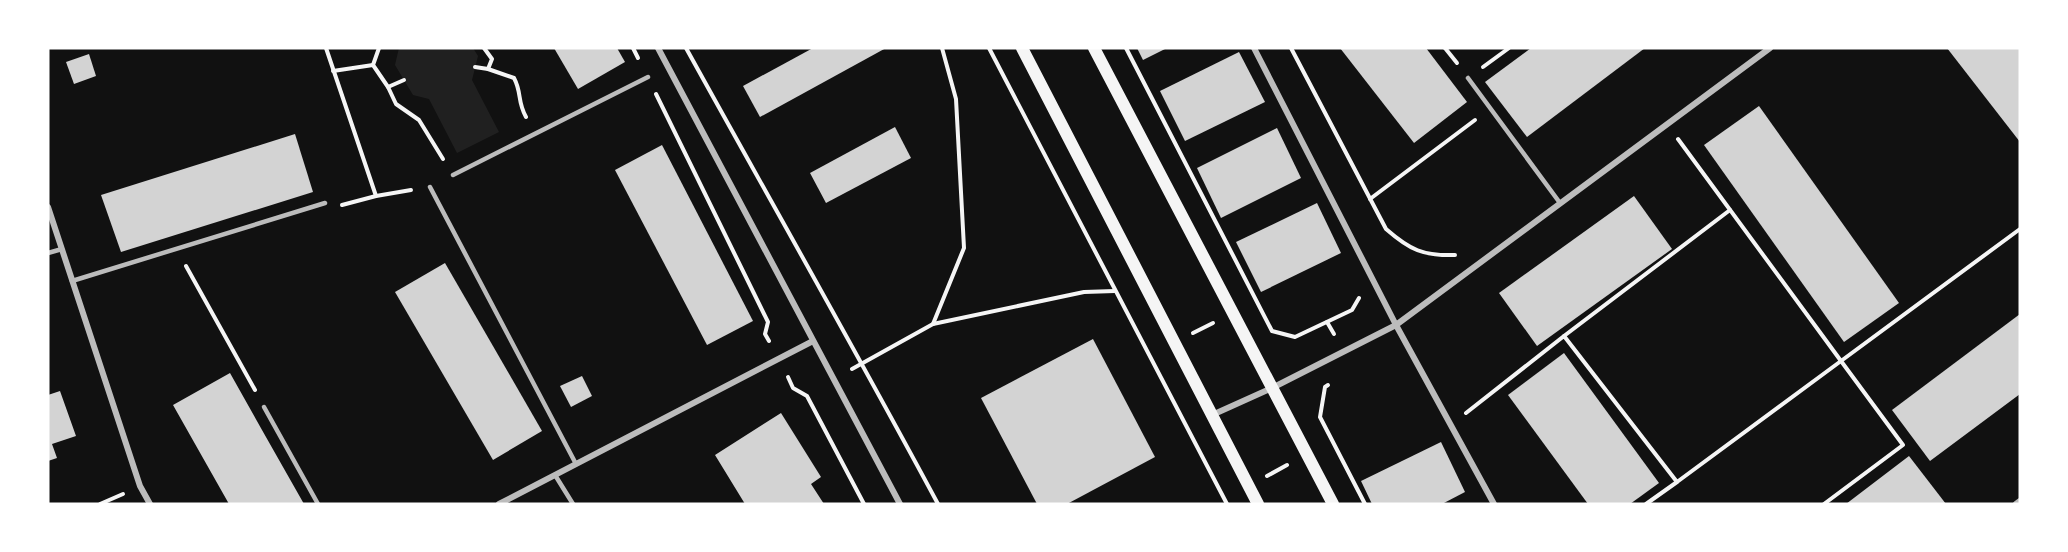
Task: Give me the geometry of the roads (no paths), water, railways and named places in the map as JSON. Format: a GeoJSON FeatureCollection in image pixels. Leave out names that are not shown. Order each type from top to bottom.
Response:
{"type":"FeatureCollection","features":[{"type":"Feature","properties":{"kind":"main road"},"geometry":{"type":"LineString","coordinates":[[1022,48],[1258,504]]}},
{"type":"Feature","properties":{"kind":"main road"},"geometry":{"type":"LineString","coordinates":[[1094,48],[1333,504]]}},
{"type":"Feature","properties":{"kind":"street"},"geometry":{"type":"LineString","coordinates":[[658,48],[900,504]]}},
{"type":"Feature","properties":{"kind":"street"},"geometry":{"type":"LineString","coordinates":[[1254,48],[1396,325],[1494,504]]}},
{"type":"Feature","properties":{"kind":"street"},"geometry":{"type":"LineString","coordinates":[[1211,415],[1272,388],[1396,325],[1770,48]]}},
{"type":"Feature","properties":{"kind":"street"},"geometry":{"type":"LineString","coordinates":[[48,207],[140,486],[150,504]]}},
{"type":"Feature","properties":{"kind":"street"},"geometry":{"type":"LineString","coordinates":[[499,504],[813,341]]}},
{"type":"Feature","properties":{"kind":"street"},"geometry":{"type":"LineString","coordinates":[[2016,504],[2020,501]]}},
{"type":"Feature","properties":{"kind":"lane"},"geometry":{"type":"LineString","coordinates":[[453,175],[648,77]]}},
{"type":"Feature","properties":{"kind":"lane"},"geometry":{"type":"LineString","coordinates":[[1468,78],[1560,203]]}},
{"type":"Feature","properties":{"kind":"lane"},"geometry":{"type":"LineString","coordinates":[[430,187],[576,464]]}},
{"type":"Feature","properties":{"kind":"lane"},"geometry":{"type":"LineString","coordinates":[[72,281],[325,203]]}},
{"type":"Feature","properties":{"kind":"lane"},"geometry":{"type":"LineString","coordinates":[[48,254],[62,249]]}},
{"type":"Feature","properties":{"kind":"lane"},"geometry":{"type":"LineString","coordinates":[[264,407],[318,504]]}},
{"type":"Feature","properties":{"kind":"lane"},"geometry":{"type":"LineString","coordinates":[[555,475],[573,504]]}}]}
